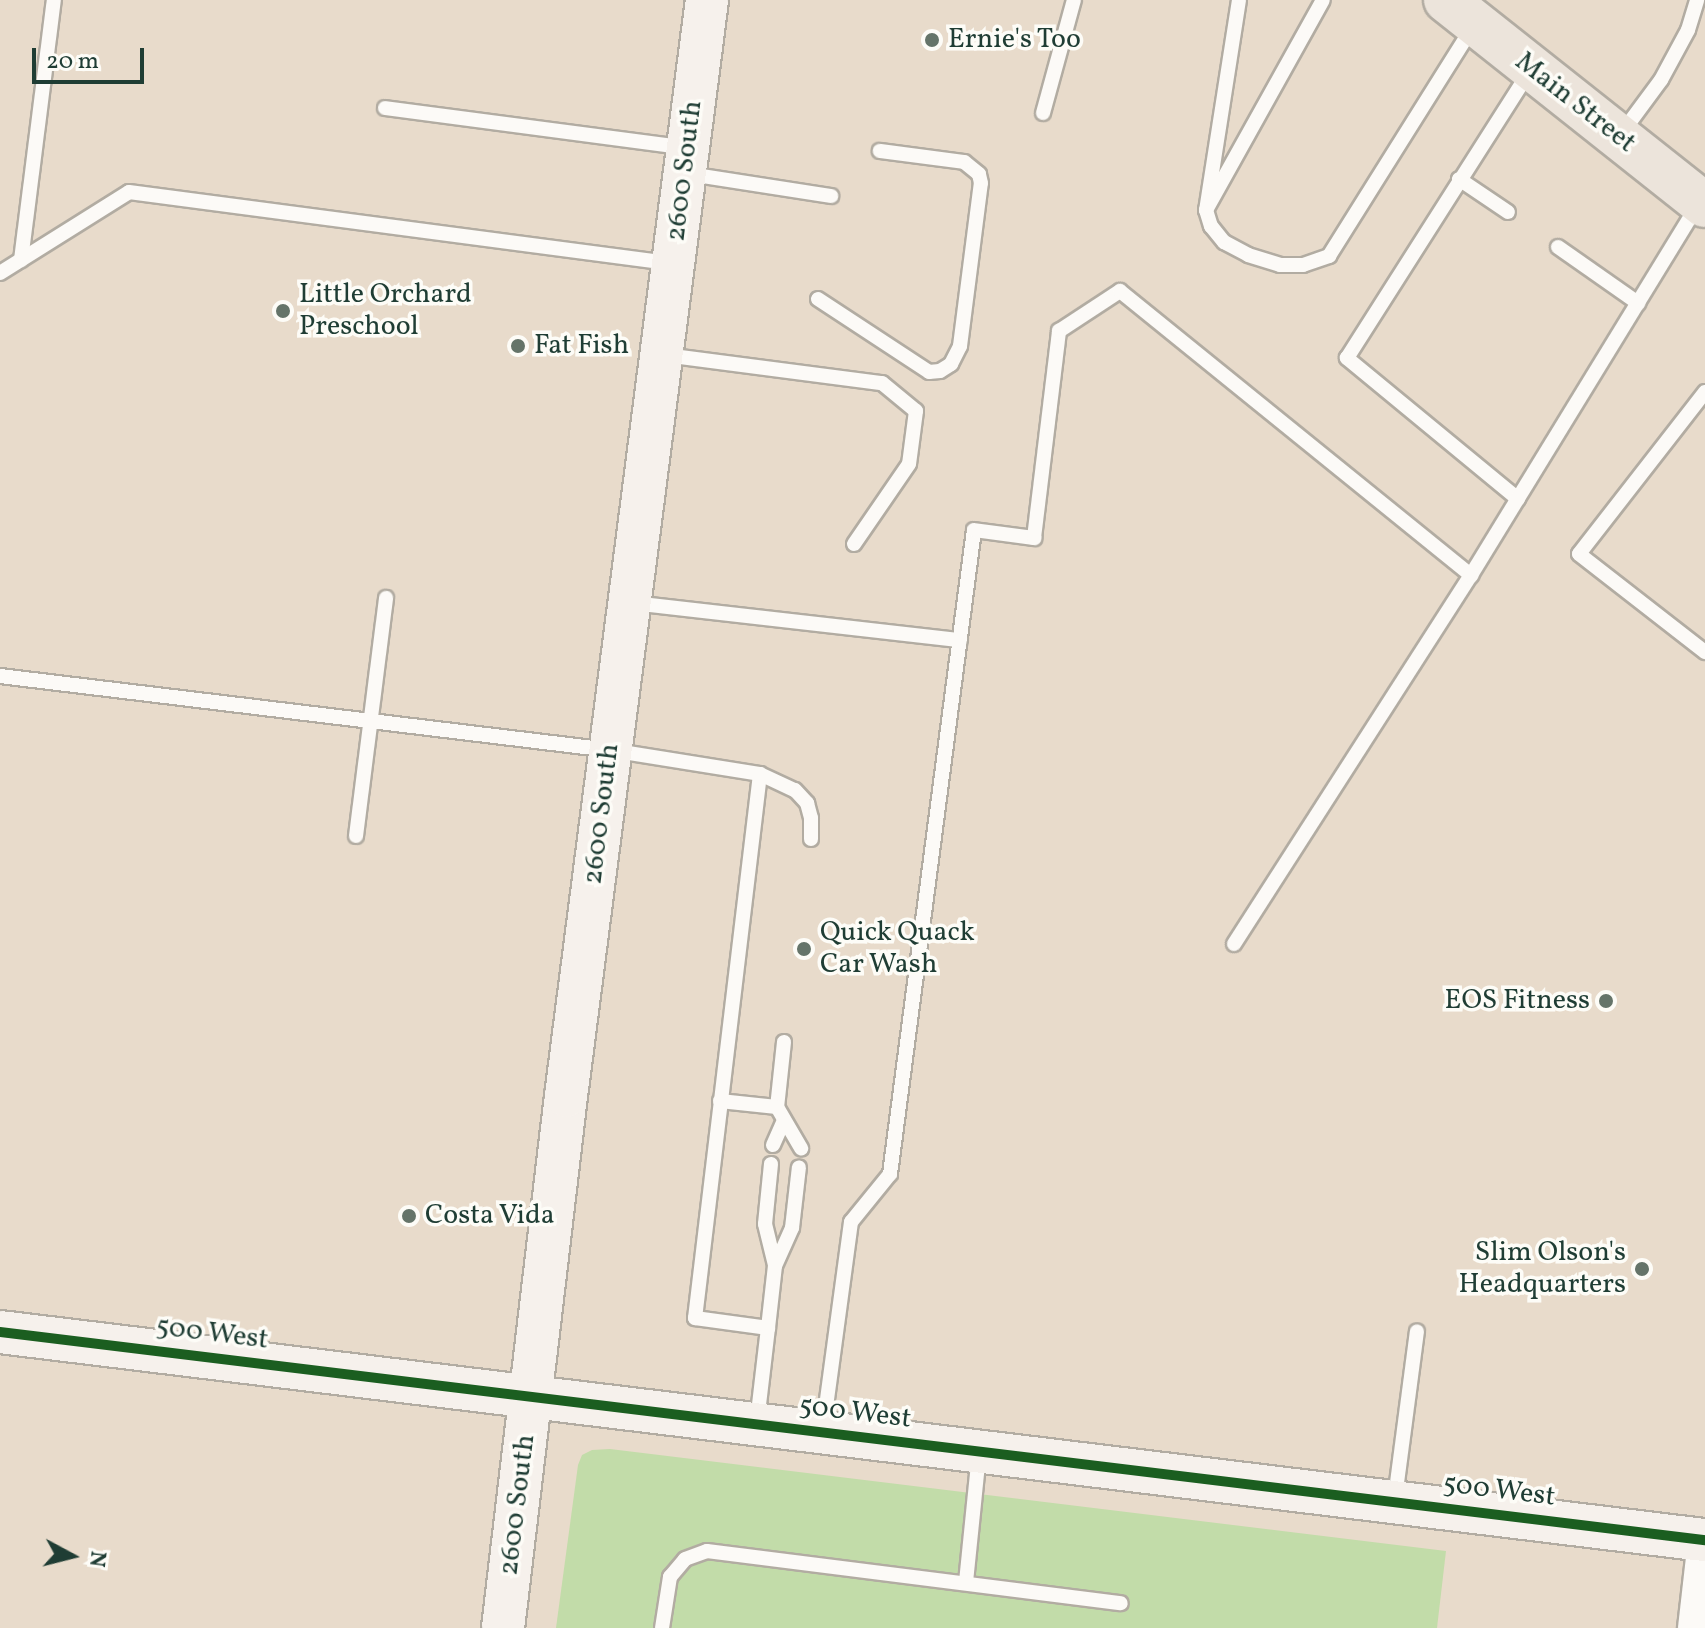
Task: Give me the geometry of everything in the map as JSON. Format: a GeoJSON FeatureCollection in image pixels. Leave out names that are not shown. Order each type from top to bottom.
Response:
{"type":"FeatureCollection","features":[{"type":"Feature","properties":{"kind":"main road","name":"Main Street"},"geometry":{"type":"LineString","coordinates":[[1461,12],[1703,203]]}},
{"type":"Feature","properties":{"kind":"street","name":"2600 South"},"geometry":{"type":"LineString","coordinates":[[503,1628],[610,750],[707,0]]}},
{"type":"Feature","properties":{"kind":"street","name":"500 West"},"geometry":{"type":"LineString","coordinates":[[0,1332],[1394,1502],[1704,1536]]}},
{"type":"Feature","properties":{"kind":"street"},"geometry":{"type":"LineString","coordinates":[[1693,1628],[1704,1536]]}},
{"type":"Feature","properties":{"kind":"lane"},"geometry":{"type":"LineString","coordinates":[[21,260],[54,0]]}},
{"type":"Feature","properties":{"kind":"lane"},"geometry":{"type":"LineString","coordinates":[[1043,113],[1074,0]]}},
{"type":"Feature","properties":{"kind":"lane"},"geometry":{"type":"LineString","coordinates":[[1239,0],[1206,210],[1211,226],[1224,242],[1248,255],[1280,265],[1303,265],[1329,256],[1461,12]]}},
{"type":"Feature","properties":{"kind":"lane"},"geometry":{"type":"LineString","coordinates":[[1206,210],[1323,0]]}},
{"type":"Feature","properties":{"kind":"lane"},"geometry":{"type":"LineString","coordinates":[[1619,137],[1661,80],[1688,30],[1697,0]]}},
{"type":"Feature","properties":{"kind":"lane"},"geometry":{"type":"LineString","coordinates":[[1518,499],[1347,358],[1531,68]]}},
{"type":"Feature","properties":{"kind":"lane"},"geometry":{"type":"LineString","coordinates":[[385,108],[686,160],[831,196]]}},
{"type":"Feature","properties":{"kind":"lane"},"geometry":{"type":"LineString","coordinates":[[818,299],[929,372],[940,371],[951,364],[960,346],[981,183],[979,174],[964,162],[880,151]]}},
{"type":"Feature","properties":{"kind":"lane"},"geometry":{"type":"LineString","coordinates":[[1459,179],[1508,212]]}},
{"type":"Feature","properties":{"kind":"lane"},"geometry":{"type":"LineString","coordinates":[[0,273],[129,192],[673,263]]}},
{"type":"Feature","properties":{"kind":"lane"},"geometry":{"type":"LineString","coordinates":[[1234,944],[1471,575],[1703,203]]}},
{"type":"Feature","properties":{"kind":"lane"},"geometry":{"type":"LineString","coordinates":[[1558,247],[1638,303]]}},
{"type":"Feature","properties":{"kind":"lane"},"geometry":{"type":"LineString","coordinates":[[822,1433],[851,1222],[890,1174],[974,530],[1034,538],[1059,331],[1120,291],[1471,575]]}},
{"type":"Feature","properties":{"kind":"lane"},"geometry":{"type":"LineString","coordinates":[[661,354],[882,383],[916,411],[909,464],[854,544]]}},
{"type":"Feature","properties":{"kind":"lane"},"geometry":{"type":"LineString","coordinates":[[1705,392],[1579,554],[1705,652]]}},
{"type":"Feature","properties":{"kind":"lane"},"geometry":{"type":"LineString","coordinates":[[356,836],[386,598]]}},
{"type":"Feature","properties":{"kind":"lane"},"geometry":{"type":"LineString","coordinates":[[629,603],[960,640]]}},
{"type":"Feature","properties":{"kind":"lane"},"geometry":{"type":"LineString","coordinates":[[0,676],[370,724],[610,750],[760,774],[795,790],[807,803],[811,839]]}},
{"type":"Feature","properties":{"kind":"lane"},"geometry":{"type":"LineString","coordinates":[[760,774],[695,1318],[768,1328]]}},
{"type":"Feature","properties":{"kind":"lane"},"geometry":{"type":"LineString","coordinates":[[773,1145],[780,1114],[784,1042]]}},
{"type":"Feature","properties":{"kind":"lane"},"geometry":{"type":"LineString","coordinates":[[720,1101],[780,1114],[801,1148]]}},
{"type":"Feature","properties":{"kind":"lane"},"geometry":{"type":"LineString","coordinates":[[771,1164],[765,1224],[775,1266]]}},
{"type":"Feature","properties":{"kind":"lane"},"geometry":{"type":"LineString","coordinates":[[757,1425],[775,1266],[792,1228],[799,1167]]}},
{"type":"Feature","properties":{"kind":"lane"},"geometry":{"type":"LineString","coordinates":[[1394,1502],[1417,1331]]}},
{"type":"Feature","properties":{"kind":"lane"},"geometry":{"type":"LineString","coordinates":[[966,1582],[979,1452]]}},
{"type":"Feature","properties":{"kind":"lane"},"geometry":{"type":"LineString","coordinates":[[662,1628],[670,1577],[685,1559],[707,1551],[1121,1603]]}},
{"type":"Feature","properties":{"kind":"green space"},"geometry":{"type":"Polygon","coordinates":[[[610,1449],[1446,1551],[1437,1628],[556,1628],[578,1465],[582,1455],[592,1450],[610,1449]]]}},
{"type":"Feature","properties":{"kind":"cycle path"},"geometry":{"type":"LineString","coordinates":[[0,1332],[1705,1540]]}},
{"type":"Feature","properties":{"kind":"place","name":"Ernie's Too"},"geometry":{"type":"Point","coordinates":[932,40]}},
{"type":"Feature","properties":{"kind":"place","name":"Little Orchard Preschool"},"geometry":{"type":"Point","coordinates":[283,311]}},
{"type":"Feature","properties":{"kind":"place","name":"Fat Fish"},"geometry":{"type":"Point","coordinates":[518,346]}},
{"type":"Feature","properties":{"kind":"place","name":"Quick Quack Car Wash"},"geometry":{"type":"Point","coordinates":[804,949]}},
{"type":"Feature","properties":{"kind":"place","name":"EOS Fitness"},"geometry":{"type":"Point","coordinates":[1606,1001]}},
{"type":"Feature","properties":{"kind":"place","name":"Costa Vida"},"geometry":{"type":"Point","coordinates":[409,1216]}},
{"type":"Feature","properties":{"kind":"place","name":"Slim Olson's Headquarters"},"geometry":{"type":"Point","coordinates":[1642,1269]}}]}
